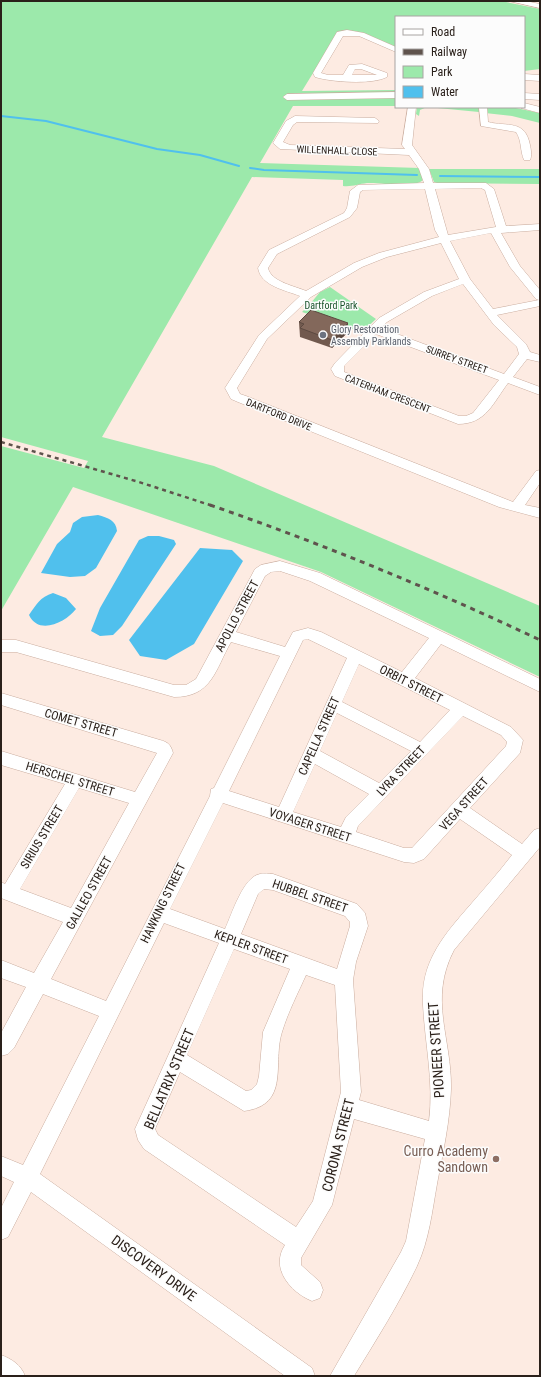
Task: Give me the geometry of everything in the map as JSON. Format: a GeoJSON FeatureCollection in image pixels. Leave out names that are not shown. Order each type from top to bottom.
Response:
{"type":"FeatureCollection","features":[{"type":"Feature","properties":{"kind":"street"},"geometry":{"type":"LineString","coordinates":[[514,1],[534,3]]}},
{"type":"Feature","properties":{"kind":"street"},"geometry":{"type":"LineString","coordinates":[[346,78],[324,78],[317,74],[340,34],[347,32],[358,33],[395,50]]}},
{"type":"Feature","properties":{"kind":"street"},"geometry":{"type":"LineString","coordinates":[[525,76],[540,78]]}},
{"type":"Feature","properties":{"kind":"street"},"geometry":{"type":"LineString","coordinates":[[287,97],[395,95]]}},
{"type":"Feature","properties":{"kind":"street"},"geometry":{"type":"LineString","coordinates":[[525,96],[540,97]]}},
{"type":"Feature","properties":{"kind":"street"},"geometry":{"type":"LineString","coordinates":[[525,106],[540,107]]}},
{"type":"Feature","properties":{"kind":"street"},"geometry":{"type":"LineString","coordinates":[[525,106],[540,110]]}},
{"type":"Feature","properties":{"kind":"street"},"geometry":{"type":"LineString","coordinates":[[412,108],[407,145],[424,169],[440,230],[465,280],[490,313],[522,346],[525,354]]}},
{"type":"Feature","properties":{"kind":"street"},"geometry":{"type":"LineString","coordinates":[[483,108],[484,124],[507,126],[522,132],[526,137],[527,158]]}},
{"type":"Feature","properties":{"kind":"street","name":"WILLENHALL CLOSE"},"geometry":{"type":"LineString","coordinates":[[375,120],[295,119],[289,123],[278,143],[283,147],[290,148],[411,152]]}},
{"type":"Feature","properties":{"kind":"street"},"geometry":{"type":"LineString","coordinates":[[307,295],[265,276],[263,268],[272,253],[347,215],[352,208],[353,193],[358,188],[368,185],[480,185],[487,187],[498,230],[515,267],[540,297]]}},
{"type":"Feature","properties":{"kind":"street","name":"DARTFORD DRIVE"},"geometry":{"type":"LineString","coordinates":[[540,227],[498,230],[445,239],[370,259],[307,295],[263,337],[232,386],[232,391],[235,396],[516,507],[540,513]]}},
{"type":"Feature","properties":{"kind":"street","name":"CATERHAM CRESCENT"},"geometry":{"type":"LineString","coordinates":[[465,280],[428,294],[383,320],[339,365],[337,369],[339,374],[458,420],[468,420],[477,416],[508,378]]}},
{"type":"Feature","properties":{"kind":"street"},"geometry":{"type":"LineString","coordinates":[[490,313],[540,303]]}},
{"type":"Feature","properties":{"kind":"street","name":"SURREY STREET"},"geometry":{"type":"LineString","coordinates":[[373,329],[540,391]]}},
{"type":"Feature","properties":{"kind":"street"},"geometry":{"type":"LineString","coordinates":[[525,354],[540,359]]}},
{"type":"Feature","properties":{"kind":"street"},"geometry":{"type":"LineString","coordinates":[[508,378],[525,354]]}},
{"type":"Feature","properties":{"kind":"street"},"geometry":{"type":"LineString","coordinates":[[516,507],[540,474]]}},
{"type":"Feature","properties":{"kind":"street","name":"APOLLO STREET"},"geometry":{"type":"LineString","coordinates":[[1,646],[16,646],[183,692],[193,689],[201,683],[260,573],[271,566],[280,566],[315,577],[540,686]]}},
{"type":"Feature","properties":{"kind":"street","name":"HAWKING STREET"},"geometry":{"type":"LineString","coordinates":[[1,1230],[295,638],[304,634]]}},
{"type":"Feature","properties":{"kind":"street","name":"ORBIT STREET"},"geometry":{"type":"LineString","coordinates":[[304,634],[312,634],[405,680],[506,731],[515,740]]}},
{"type":"Feature","properties":{"kind":"street"},"geometry":{"type":"LineString","coordinates":[[227,635],[288,653]]}},
{"type":"Feature","properties":{"kind":"street"},"geometry":{"type":"LineString","coordinates":[[405,680],[438,637]]}},
{"type":"Feature","properties":{"kind":"street","name":"CAPELLA STREET"},"geometry":{"type":"LineString","coordinates":[[283,816],[355,656]]}},
{"type":"Feature","properties":{"kind":"street","name":"COMET STREET"},"geometry":{"type":"LineString","coordinates":[[1,699],[160,746]]}},
{"type":"Feature","properties":{"kind":"street"},"geometry":{"type":"LineString","coordinates":[[333,704],[422,750]]}},
{"type":"Feature","properties":{"kind":"street","name":"LYRA STREET"},"geometry":{"type":"LineString","coordinates":[[346,836],[352,822],[454,717],[460,708]]}},
{"type":"Feature","properties":{"kind":"street","name":"VEGA STREET"},"geometry":{"type":"LineString","coordinates":[[404,855],[414,856],[418,854],[514,748],[515,740]]}},
{"type":"Feature","properties":{"kind":"street","name":"GALILEO STREET"},"geometry":{"type":"LineString","coordinates":[[4,1044],[165,755],[164,749],[160,746]]}},
{"type":"Feature","properties":{"kind":"street"},"geometry":{"type":"LineString","coordinates":[[310,754],[381,792]]}},
{"type":"Feature","properties":{"kind":"street","name":"HERSCHEL STREET"},"geometry":{"type":"LineString","coordinates":[[2,759],[140,800]]}},
{"type":"Feature","properties":{"kind":"street","name":"SIRIUS STREET"},"geometry":{"type":"LineString","coordinates":[[5,891],[75,780]]}},
{"type":"Feature","properties":{"kind":"street","name":"VOYAGER STREET"},"geometry":{"type":"LineString","coordinates":[[217,794],[404,855]]}},
{"type":"Feature","properties":{"kind":"street"},"geometry":{"type":"LineString","coordinates":[[459,809],[524,854]]}},
{"type":"Feature","properties":{"kind":"street","name":"PIONEER STREET"},"geometry":{"type":"LineString","coordinates":[[341,1376],[376,1319],[414,1250],[437,1133],[441,1087],[432,1004],[435,973],[448,944],[540,835]]}},
{"type":"Feature","properties":{"kind":"street","name":"HUBBEL STREET"},"geometry":{"type":"LineString","coordinates":[[230,939],[252,888],[261,881],[273,882],[351,910],[359,918],[359,926],[347,962],[344,980]]}},
{"type":"Feature","properties":{"kind":"street"},"geometry":{"type":"LineString","coordinates":[[5,891],[75,918]]}},
{"type":"Feature","properties":{"kind":"street","name":"KEPLER STREET"},"geometry":{"type":"LineString","coordinates":[[158,913],[344,980]]}},
{"type":"Feature","properties":{"kind":"street","name":"BELLATRIX STREET"},"geometry":{"type":"LineString","coordinates":[[230,939],[145,1129],[147,1137],[151,1142],[299,1242]]}},
{"type":"Feature","properties":{"kind":"street"},"geometry":{"type":"LineString","coordinates":[[176,1059],[244,1101],[251,1102],[260,1097],[268,1083],[269,1042],[272,1032],[301,964]]}},
{"type":"Feature","properties":{"kind":"street"},"geometry":{"type":"LineString","coordinates":[[1,969],[110,1011]]}},
{"type":"Feature","properties":{"kind":"street","name":"CORONA STREET"},"geometry":{"type":"LineString","coordinates":[[312,1290],[292,1272],[290,1266],[290,1256],[322,1205],[351,1092],[344,980]]}},
{"type":"Feature","properties":{"kind":"street"},"geometry":{"type":"LineString","coordinates":[[348,1107],[437,1133]]}},
{"type":"Feature","properties":{"kind":"street","name":"DISCOVERY DRIVE"},"geometry":{"type":"LineString","coordinates":[[1,1166],[27,1177],[304,1376]]}},
{"type":"Feature","properties":{"kind":"street"},"geometry":{"type":"LineString","coordinates":[[1,1366],[14,1376]]}},
{"type":"Feature","properties":{"kind":"green space"},"geometry":{"type":"Polygon","coordinates":[[[1,1],[501,1],[540,9],[540,69],[525,71],[525,16],[395,16],[395,49],[358,32],[347,30],[337,34],[302,91],[395,90],[395,106],[293,106],[260,163],[420,168],[423,180],[419,183],[405,185],[367,183],[343,186],[343,180],[252,177],[102,437],[214,466],[540,606],[540,677],[321,572],[73,487],[1,611],[1,446],[84,468],[88,461],[1,437],[1,1]]]}},
{"type":"Feature","properties":{"kind":"green space"},"geometry":{"type":"Polygon","coordinates":[[[417,108],[425,108],[420,110],[419,116],[416,114],[417,108]]]}},
{"type":"Feature","properties":{"kind":"green space"},"geometry":{"type":"Polygon","coordinates":[[[437,108],[479,108],[479,112],[437,108]]]}},
{"type":"Feature","properties":{"kind":"green space"},"geometry":{"type":"Polygon","coordinates":[[[485,108],[516,108],[540,113],[540,123],[512,116],[485,113],[485,108]]]}},
{"type":"Feature","properties":{"kind":"green space"},"geometry":{"type":"Polygon","coordinates":[[[429,169],[540,169],[540,184],[437,183],[434,182],[429,169]]]}},
{"type":"Feature","properties":{"kind":"green space","name":"Dartford Park"},"geometry":{"type":"Polygon","coordinates":[[[330,287],[376,319],[362,332],[302,312],[307,307],[312,309],[315,305],[310,304],[320,292],[330,287]]]}},
{"type":"Feature","properties":{"kind":"water"},"geometry":{"type":"Polygon","coordinates":[[[98,515],[108,518],[113,522],[117,531],[96,568],[85,576],[70,577],[41,573],[57,544],[70,532],[73,523],[82,517],[98,515]]]}},
{"type":"Feature","properties":{"kind":"water"},"geometry":{"type":"Polygon","coordinates":[[[148,536],[159,536],[174,540],[176,544],[122,626],[113,635],[100,636],[91,631],[100,608],[139,540],[148,536]]]}},
{"type":"Feature","properties":{"kind":"water"},"geometry":{"type":"Polygon","coordinates":[[[200,548],[232,550],[243,561],[194,644],[166,660],[140,656],[129,640],[200,548]]]}},
{"type":"Feature","properties":{"kind":"water"},"geometry":{"type":"Polygon","coordinates":[[[53,593],[66,598],[76,609],[72,614],[59,622],[46,626],[39,625],[33,621],[29,615],[42,599],[53,593]]]}},
{"type":"Feature","properties":{"kind":"building"},"geometry":{"type":"Polygon","coordinates":[[[311,310],[348,323],[332,340],[300,328],[304,324],[299,322],[311,310]]]}},
{"type":"Feature","properties":{"kind":"waterway"},"geometry":{"type":"LineString","coordinates":[[1,116],[46,121],[157,149],[200,155],[239,166]]}},
{"type":"Feature","properties":{"kind":"waterway"},"geometry":{"type":"LineString","coordinates":[[250,168],[264,170],[417,175]]}},
{"type":"Feature","properties":{"kind":"waterway"},"geometry":{"type":"LineString","coordinates":[[440,176],[540,177]]}},
{"type":"Feature","properties":{"kind":"railway"},"geometry":{"type":"LineString","coordinates":[[1,442],[139,482],[211,505]]}},
{"type":"Feature","properties":{"kind":"railway"},"geometry":{"type":"LineString","coordinates":[[211,505],[336,551],[459,603],[540,640]]}},
{"type":"Feature","properties":{"kind":"place","name":"Glory Restoration Assembly Parklands"},"geometry":{"type":"Point","coordinates":[323,335]}},
{"type":"Feature","properties":{"kind":"place","name":"Curro Academy Sandown"},"geometry":{"type":"Point","coordinates":[496,1159]}}]}
